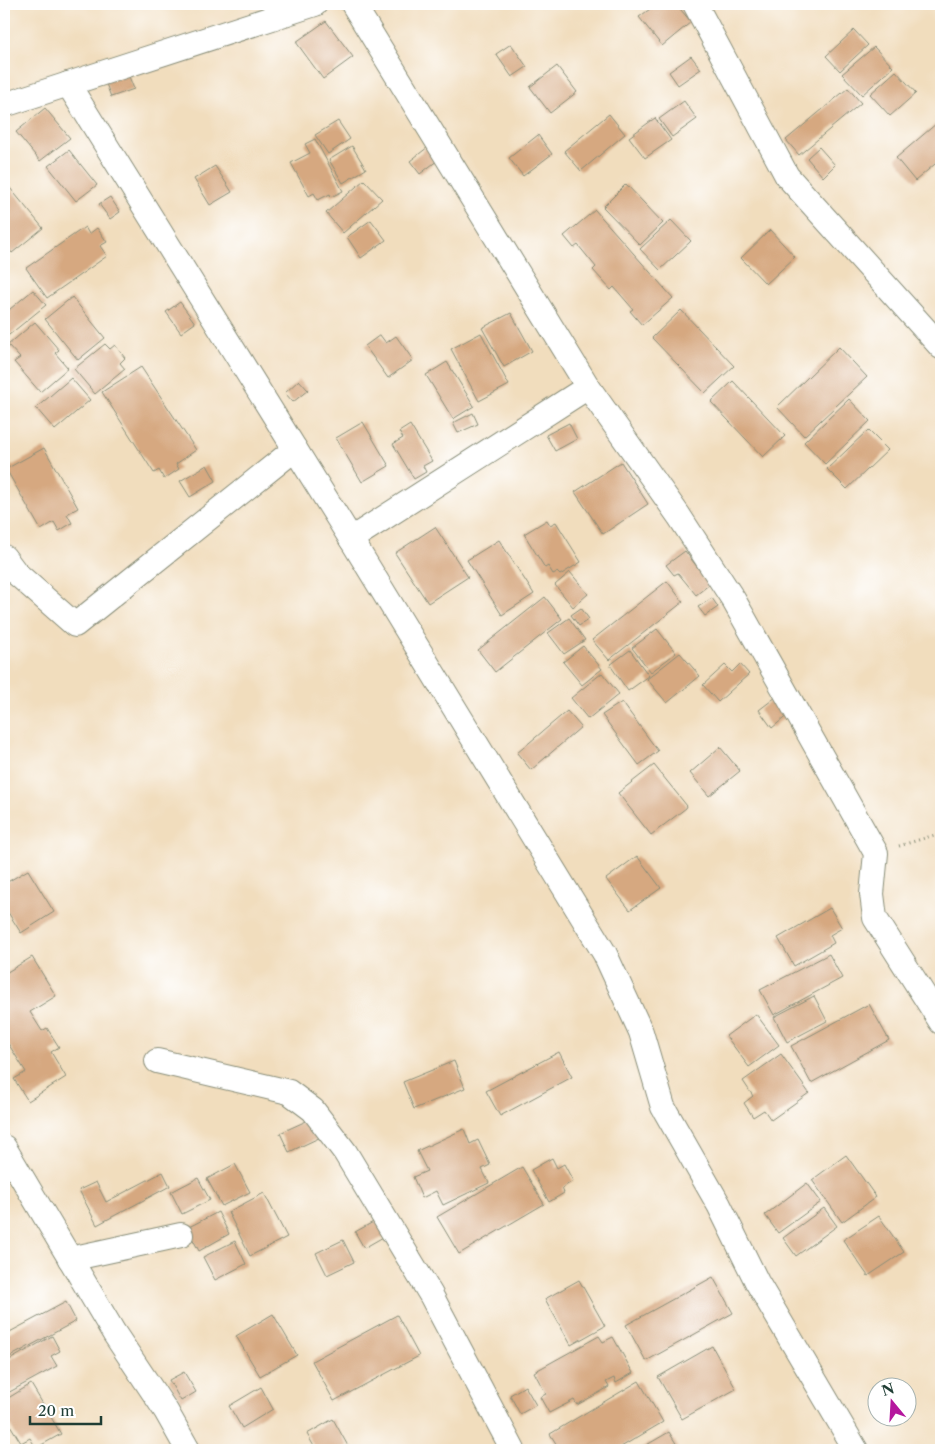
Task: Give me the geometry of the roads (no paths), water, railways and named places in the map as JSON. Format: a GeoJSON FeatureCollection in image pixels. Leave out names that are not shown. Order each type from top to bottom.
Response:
{"type":"FeatureCollection","features":[{"type":"Feature","properties":{"kind":"street"},"geometry":{"type":"LineString","coordinates":[[4,105],[315,4]]}},
{"type":"Feature","properties":{"kind":"street"},"geometry":{"type":"LineString","coordinates":[[353,4],[588,387],[679,516],[733,599],[876,853],[872,894],[875,918],[941,1022]]}},
{"type":"Feature","properties":{"kind":"street"},"geometry":{"type":"LineString","coordinates":[[695,4],[787,176],[941,347]]}},
{"type":"Feature","properties":{"kind":"street"},"geometry":{"type":"LineString","coordinates":[[68,84],[351,538],[605,954],[640,1032],[663,1107],[719,1205],[757,1282],[856,1450]]}},
{"type":"Feature","properties":{"kind":"street"},"geometry":{"type":"LineString","coordinates":[[351,538],[588,387]]}},
{"type":"Feature","properties":{"kind":"street"},"geometry":{"type":"LineString","coordinates":[[4,557],[16,573],[76,625],[295,449]]}},
{"type":"Feature","properties":{"kind":"street"},"geometry":{"type":"LineString","coordinates":[[156,1061],[290,1092],[313,1110],[345,1152],[432,1295],[512,1450]]}},
{"type":"Feature","properties":{"kind":"street"},"geometry":{"type":"LineString","coordinates":[[4,1146],[114,1333],[166,1411],[188,1450]]}},
{"type":"Feature","properties":{"kind":"street"},"geometry":{"type":"LineString","coordinates":[[70,1259],[181,1236]]}}]}
